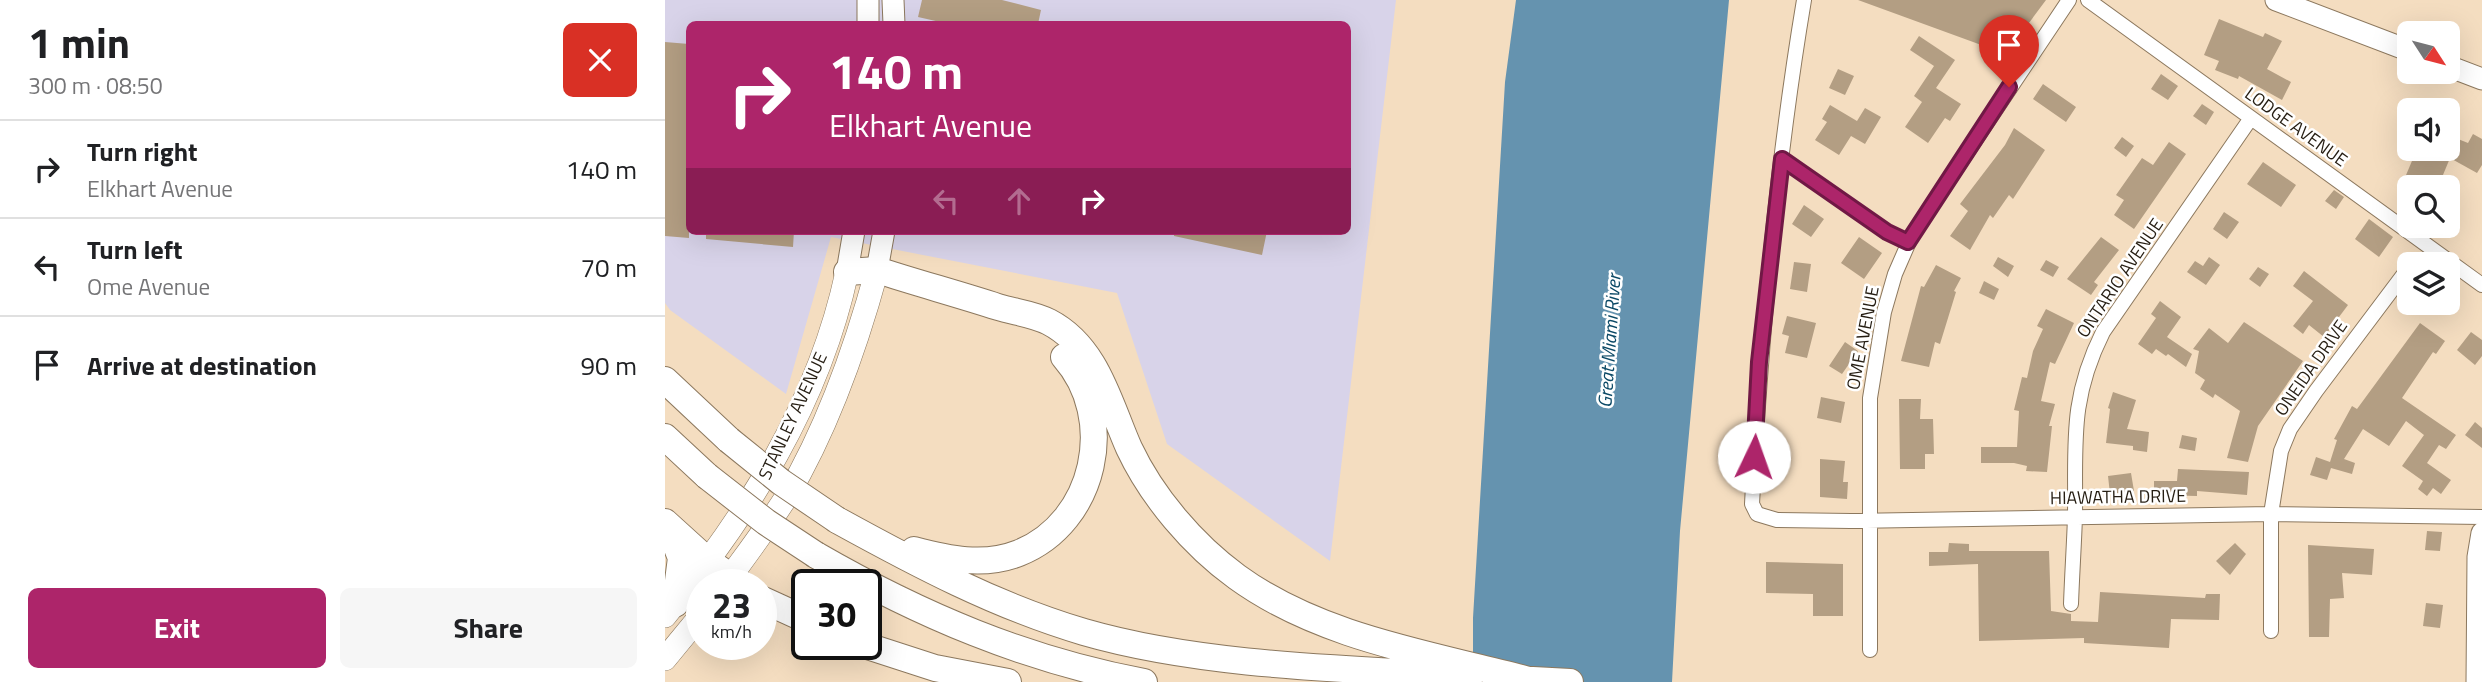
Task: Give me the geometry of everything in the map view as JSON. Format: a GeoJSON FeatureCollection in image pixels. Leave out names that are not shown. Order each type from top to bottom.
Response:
{"type":"FeatureCollection","features":[{"type":"Feature","properties":{"kind":"highway"},"geometry":{"type":"LineString","coordinates":[[847,272],[1049,322],[1078,345],[1108,390],[1130,449],[1163,503],[1197,542],[1237,577],[1275,601],[1315,621],[1378,641],[1529,680]]}},
{"type":"Feature","properties":{"kind":"highway"},"geometry":{"type":"LineString","coordinates":[[871,539],[948,559],[983,562],[1019,553],[1049,534],[1069,515],[1084,490],[1095,453],[1093,411],[1078,372],[1054,346],[1016,324],[875,278]]}},
{"type":"Feature","properties":{"kind":"highway"},"geometry":{"type":"LineString","coordinates":[[665,380],[729,440],[781,482],[837,520],[941,577],[1011,608],[1086,632],[1194,653],[1387,671],[1570,682]]}},
{"type":"Feature","properties":{"kind":"highway"},"geometry":{"type":"LineString","coordinates":[[665,437],[766,522],[882,593],[952,626],[1007,647],[1144,682]]}},
{"type":"Feature","properties":{"kind":"highway"},"geometry":{"type":"LineString","coordinates":[[667,524],[717,569]]}},
{"type":"Feature","properties":{"kind":"highway"},"geometry":{"type":"LineString","coordinates":[[667,524],[681,558],[670,610]]}},
{"type":"Feature","properties":{"kind":"highway"},"geometry":{"type":"LineString","coordinates":[[882,651],[935,668],[1008,682]]}},
{"type":"Feature","properties":{"kind":"main road"},"geometry":{"type":"LineString","coordinates":[[868,0],[868,21]]}},
{"type":"Feature","properties":{"kind":"main road"},"geometry":{"type":"LineString","coordinates":[[893,0],[894,21]]}},
{"type":"Feature","properties":{"kind":"main road"},"geometry":{"type":"LineString","coordinates":[[2276,0],[2320,8],[2397,45]]}},
{"type":"Feature","properties":{"kind":"main road"},"geometry":{"type":"LineString","coordinates":[[2461,71],[2482,79]]}},
{"type":"Feature","properties":{"kind":"main road","name":"STANLEY AVENUE"},"geometry":{"type":"LineString","coordinates":[[670,610],[764,482],[789,434],[828,341],[847,272],[853,235]]}},
{"type":"Feature","properties":{"kind":"main road","name":"STANLEY AVENUE"},"geometry":{"type":"LineString","coordinates":[[740,569],[787,496],[813,446],[853,350],[875,278],[883,235]]}},
{"type":"Feature","properties":{"kind":"main road"},"geometry":{"type":"LineString","coordinates":[[2477,682],[2478,557],[2482,533]]}},
{"type":"Feature","properties":{"kind":"main road"},"geometry":{"type":"LineString","coordinates":[[665,659],[686,633]]}},
{"type":"Feature","properties":{"kind":"street"},"geometry":{"type":"LineString","coordinates":[[1804,0],[1782,159],[1887,232],[1908,242]]}},
{"type":"Feature","properties":{"kind":"street","name":"OME AVENUE"},"geometry":{"type":"LineString","coordinates":[[1870,650],[1872,520],[1869,445],[1873,373],[1884,312],[1908,242],[2069,0]]}},
{"type":"Feature","properties":{"kind":"street","name":"LODGE AVENUE"},"geometry":{"type":"LineString","coordinates":[[2088,0],[2482,285]]}},
{"type":"Feature","properties":{"kind":"street","name":"ONTARIO AVENUE"},"geometry":{"type":"LineString","coordinates":[[2071,604],[2075,516],[2074,434],[2077,402],[2090,359],[2103,332],[2251,118]]}},
{"type":"Feature","properties":{"kind":"street","name":"HIAWATHA DRIVE"},"geometry":{"type":"LineString","coordinates":[[1782,159],[1759,362],[1752,505],[1756,512],[1777,520],[2271,514],[2482,517]]}},
{"type":"Feature","properties":{"kind":"street","name":"ONEIDA DRIVE"},"geometry":{"type":"LineString","coordinates":[[2420,252],[2426,245]]}},
{"type":"Feature","properties":{"kind":"street","name":"ONEIDA DRIVE"},"geometry":{"type":"LineString","coordinates":[[2271,631],[2271,514],[2275,472],[2291,429],[2397,283]]}},
{"type":"Feature","properties":{"kind":"shaded area"},"geometry":{"type":"Polygon","coordinates":[[[665,0],[1396,0],[1330,561],[1167,444],[1117,293],[831,237],[786,394],[670,310],[665,303],[665,0]]]}},
{"type":"Feature","properties":{"kind":"water","name":"Great Miami River"},"geometry":{"type":"Polygon","coordinates":[[[1516,0],[1729,0],[1680,531],[1672,682],[1473,682],[1473,618],[1505,82],[1516,0]]]}},
{"type":"Feature","properties":{"kind":"building"},"geometry":{"type":"Polygon","coordinates":[[[922,0],[1002,0],[1041,10],[1039,21],[936,21],[918,17],[922,0]]]}},
{"type":"Feature","properties":{"kind":"building"},"geometry":{"type":"Polygon","coordinates":[[[1858,0],[2046,0],[2017,39],[2002,34],[1995,50],[1858,0]]]}},
{"type":"Feature","properties":{"kind":"building"},"geometry":{"type":"Polygon","coordinates":[[[2219,19],[2263,37],[2265,33],[2282,41],[2267,69],[2291,82],[2282,100],[2239,76],[2238,79],[2215,70],[2219,61],[2204,55],[2219,19]]]}},
{"type":"Feature","properties":{"kind":"building"},"geometry":{"type":"Polygon","coordinates":[[[1919,36],[1955,60],[1936,88],[1961,104],[1950,121],[1945,118],[1928,143],[1905,127],[1922,102],[1914,96],[1934,66],[1910,50],[1919,36]]]}},
{"type":"Feature","properties":{"kind":"building"},"geometry":{"type":"Polygon","coordinates":[[[665,42],[686,44],[686,235],[689,235],[689,238],[665,236],[665,42]]]}},
{"type":"Feature","properties":{"kind":"building"},"geometry":{"type":"Polygon","coordinates":[[[1838,69],[1854,76],[1845,95],[1829,88],[1838,69]]]}},
{"type":"Feature","properties":{"kind":"building"},"geometry":{"type":"Polygon","coordinates":[[[2161,74],[2178,86],[2168,100],[2151,89],[2161,74]]]}},
{"type":"Feature","properties":{"kind":"building"},"geometry":{"type":"Polygon","coordinates":[[[2043,84],[2076,107],[2066,122],[2033,99],[2043,84]]]}},
{"type":"Feature","properties":{"kind":"building"},"geometry":{"type":"Polygon","coordinates":[[[2202,104],[2214,112],[2206,125],[2193,116],[2202,104]]]}},
{"type":"Feature","properties":{"kind":"building"},"geometry":{"type":"Polygon","coordinates":[[[1830,105],[1857,121],[1865,108],[1881,117],[1865,144],[1851,136],[1839,155],[1815,140],[1827,122],[1822,119],[1830,105]]]}},
{"type":"Feature","properties":{"kind":"building"},"geometry":{"type":"Polygon","coordinates":[[[2014,128],[2045,150],[2013,199],[2009,195],[1993,218],[1990,215],[1970,250],[1950,236],[1968,211],[1960,204],[2005,145],[2014,128]]]}},
{"type":"Feature","properties":{"kind":"building"},"geometry":{"type":"Polygon","coordinates":[[[2473,134],[2482,139],[2482,165],[2477,173],[2455,161],[2460,161],[2460,140],[2468,143],[2473,134]]]}},
{"type":"Feature","properties":{"kind":"building"},"geometry":{"type":"Polygon","coordinates":[[[2122,137],[2134,146],[2126,157],[2114,148],[2122,137]]]}},
{"type":"Feature","properties":{"kind":"building"},"geometry":{"type":"Polygon","coordinates":[[[2169,142],[2186,154],[2134,229],[2114,215],[2124,200],[2116,195],[2142,158],[2153,165],[2169,142]]]}},
{"type":"Feature","properties":{"kind":"building"},"geometry":{"type":"Polygon","coordinates":[[[2412,161],[2449,161],[2443,175],[2406,175],[2412,161]]]}},
{"type":"Feature","properties":{"kind":"building"},"geometry":{"type":"Polygon","coordinates":[[[2263,162],[2296,185],[2281,207],[2247,184],[2263,162]]]}},
{"type":"Feature","properties":{"kind":"building"},"geometry":{"type":"Polygon","coordinates":[[[2334,190],[2344,197],[2336,209],[2325,201],[2334,190]]]}},
{"type":"Feature","properties":{"kind":"building"},"geometry":{"type":"Polygon","coordinates":[[[1804,205],[1824,219],[1811,237],[1792,224],[1804,205]]]}},
{"type":"Feature","properties":{"kind":"building"},"geometry":{"type":"Polygon","coordinates":[[[2224,212],[2239,222],[2227,239],[2213,229],[2224,212]]]}},
{"type":"Feature","properties":{"kind":"building"},"geometry":{"type":"Polygon","coordinates":[[[2369,219],[2393,237],[2379,257],[2355,239],[2369,219]]]}},
{"type":"Feature","properties":{"kind":"building"},"geometry":{"type":"Polygon","coordinates":[[[706,235],[794,235],[793,247],[706,239],[706,235]]]}},
{"type":"Feature","properties":{"kind":"building"},"geometry":{"type":"Polygon","coordinates":[[[1174,235],[1266,235],[1262,255],[1174,235]]]}},
{"type":"Feature","properties":{"kind":"building"},"geometry":{"type":"Polygon","coordinates":[[[1859,237],[1882,253],[1864,279],[1841,263],[1859,237]]]}},
{"type":"Feature","properties":{"kind":"building"},"geometry":{"type":"Polygon","coordinates":[[[2101,237],[2119,250],[2094,282],[2098,285],[2091,295],[2067,279],[2101,237]]]}},
{"type":"Feature","properties":{"kind":"building"},"geometry":{"type":"Polygon","coordinates":[[[1998,257],[2014,266],[2008,277],[1993,266],[1998,257]]]}},
{"type":"Feature","properties":{"kind":"building"},"geometry":{"type":"Polygon","coordinates":[[[2209,257],[2220,265],[2206,285],[2187,272],[2195,261],[2203,266],[2209,257]]]}},
{"type":"Feature","properties":{"kind":"building"},"geometry":{"type":"Polygon","coordinates":[[[2046,260],[2059,267],[2053,277],[2040,270],[2046,260]]]}},
{"type":"Feature","properties":{"kind":"building"},"geometry":{"type":"Polygon","coordinates":[[[1794,262],[1811,264],[1807,292],[1790,289],[1794,262]]]}},
{"type":"Feature","properties":{"kind":"building"},"geometry":{"type":"Polygon","coordinates":[[[1936,265],[1961,278],[1954,291],[1956,292],[1940,344],[1935,342],[1929,367],[1901,361],[1921,286],[1924,287],[1936,265]]]}},
{"type":"Feature","properties":{"kind":"building"},"geometry":{"type":"Polygon","coordinates":[[[2258,267],[2269,274],[2260,287],[2249,279],[2258,267]]]}},
{"type":"Feature","properties":{"kind":"building"},"geometry":{"type":"Polygon","coordinates":[[[2304,271],[2348,305],[2324,337],[2309,325],[2303,334],[2293,326],[2313,301],[2293,286],[2304,271]]]}},
{"type":"Feature","properties":{"kind":"building"},"geometry":{"type":"Polygon","coordinates":[[[1984,281],[1999,289],[1994,300],[1979,293],[1984,281]]]}},
{"type":"Feature","properties":{"kind":"building"},"geometry":{"type":"Polygon","coordinates":[[[2160,301],[2181,317],[2167,337],[2192,354],[2186,367],[2168,354],[2166,356],[2156,349],[2152,354],[2138,344],[2156,318],[2151,314],[2160,301]]]}},
{"type":"Feature","properties":{"kind":"building"},"geometry":{"type":"Polygon","coordinates":[[[2046,309],[2074,323],[2055,364],[2050,362],[2041,401],[2055,404],[2049,426],[2052,426],[2047,472],[2026,471],[2027,466],[2014,463],[1981,463],[1981,447],[2017,447],[2019,411],[2014,410],[2022,377],[2027,378],[2033,351],[2043,329],[2037,326],[2046,309]]]}},
{"type":"Feature","properties":{"kind":"building"},"geometry":{"type":"Polygon","coordinates":[[[1787,316],[1816,323],[1807,358],[1785,353],[1789,336],[1782,334],[1787,316]]]}},
{"type":"Feature","properties":{"kind":"building"},"geometry":{"type":"Polygon","coordinates":[[[2244,322],[2303,361],[2258,426],[2248,462],[2227,458],[2240,411],[2215,394],[2213,398],[2200,389],[2205,380],[2195,373],[2199,351],[2193,349],[2209,328],[2228,343],[2244,322]]]}},
{"type":"Feature","properties":{"kind":"building"},"geometry":{"type":"Polygon","coordinates":[[[2420,323],[2445,341],[2436,354],[2433,352],[2402,398],[2456,435],[2446,449],[2439,445],[2427,463],[2451,480],[2441,494],[2433,488],[2427,496],[2418,489],[2423,481],[2402,466],[2424,435],[2406,421],[2389,446],[2363,429],[2344,459],[2355,463],[2352,474],[2331,468],[2327,480],[2310,475],[2316,457],[2330,462],[2337,440],[2334,439],[2352,406],[2357,409],[2420,323]]]}},
{"type":"Feature","properties":{"kind":"building"},"geometry":{"type":"Polygon","coordinates":[[[2471,332],[2482,340],[2482,356],[2475,365],[2457,350],[2471,332]]]}},
{"type":"Feature","properties":{"kind":"building"},"geometry":{"type":"Polygon","coordinates":[[[1845,342],[1858,351],[1842,374],[1829,366],[1845,342]]]}},
{"type":"Feature","properties":{"kind":"building"},"geometry":{"type":"Polygon","coordinates":[[[2113,392],[2136,400],[2127,429],[2149,432],[2147,452],[2133,450],[2133,446],[2106,443],[2108,408],[2113,392]]]}},
{"type":"Feature","properties":{"kind":"building"},"geometry":{"type":"Polygon","coordinates":[[[1821,397],[1845,402],[1841,423],[1817,418],[1821,397]]]}},
{"type":"Feature","properties":{"kind":"building"},"geometry":{"type":"Polygon","coordinates":[[[1899,399],[1921,399],[1920,419],[1933,419],[1934,454],[1925,454],[1925,469],[1900,469],[1899,399]]]}},
{"type":"Feature","properties":{"kind":"building"},"geometry":{"type":"Polygon","coordinates":[[[2475,422],[2482,428],[2482,448],[2465,435],[2475,422]]]}},
{"type":"Feature","properties":{"kind":"building"},"geometry":{"type":"Polygon","coordinates":[[[2182,435],[2197,438],[2195,451],[2179,448],[2182,435]]]}},
{"type":"Feature","properties":{"kind":"building"},"geometry":{"type":"Polygon","coordinates":[[[1820,459],[1845,461],[1843,482],[1848,482],[1847,499],[1820,497],[1820,459]]]}},
{"type":"Feature","properties":{"kind":"building"},"geometry":{"type":"Polygon","coordinates":[[[2178,469],[2249,472],[2247,495],[2197,491],[2197,496],[2154,495],[2154,481],[2177,481],[2178,469]]]}},
{"type":"Feature","properties":{"kind":"building"},"geometry":{"type":"Polygon","coordinates":[[[2131,473],[2134,491],[2110,494],[2108,476],[2131,473]]]}},
{"type":"Feature","properties":{"kind":"building"},"geometry":{"type":"Polygon","coordinates":[[[2427,531],[2442,532],[2440,551],[2425,550],[2427,531]]]}},
{"type":"Feature","properties":{"kind":"building"},"geometry":{"type":"Polygon","coordinates":[[[1949,543],[1969,544],[1969,551],[2049,551],[2051,611],[2071,614],[2071,621],[2098,622],[2100,592],[2205,598],[2206,594],[2220,594],[2219,620],[2171,619],[2169,648],[2084,643],[2084,638],[1979,641],[1978,564],[1929,566],[1929,552],[1948,552],[1949,543]]]}},
{"type":"Feature","properties":{"kind":"building"},"geometry":{"type":"Polygon","coordinates":[[[2235,543],[2246,554],[2230,575],[2216,561],[2235,543]]]}},
{"type":"Feature","properties":{"kind":"building"},"geometry":{"type":"Polygon","coordinates":[[[2308,545],[2374,549],[2372,575],[2342,573],[2344,598],[2330,599],[2329,637],[2309,637],[2308,545]]]}},
{"type":"Feature","properties":{"kind":"building"},"geometry":{"type":"Polygon","coordinates":[[[1766,562],[1843,564],[1843,616],[1813,616],[1813,594],[1766,593],[1766,562]]]}},
{"type":"Feature","properties":{"kind":"building"},"geometry":{"type":"Polygon","coordinates":[[[2426,603],[2443,605],[2440,628],[2423,626],[2426,603]]]}},
{"type":"Feature","properties":{"kind":"route"},"geometry":{"type":"LineString","coordinates":[[1754,457],[1759,362],[1782,159],[1887,232],[1908,242],[2009,87]]}}]}
